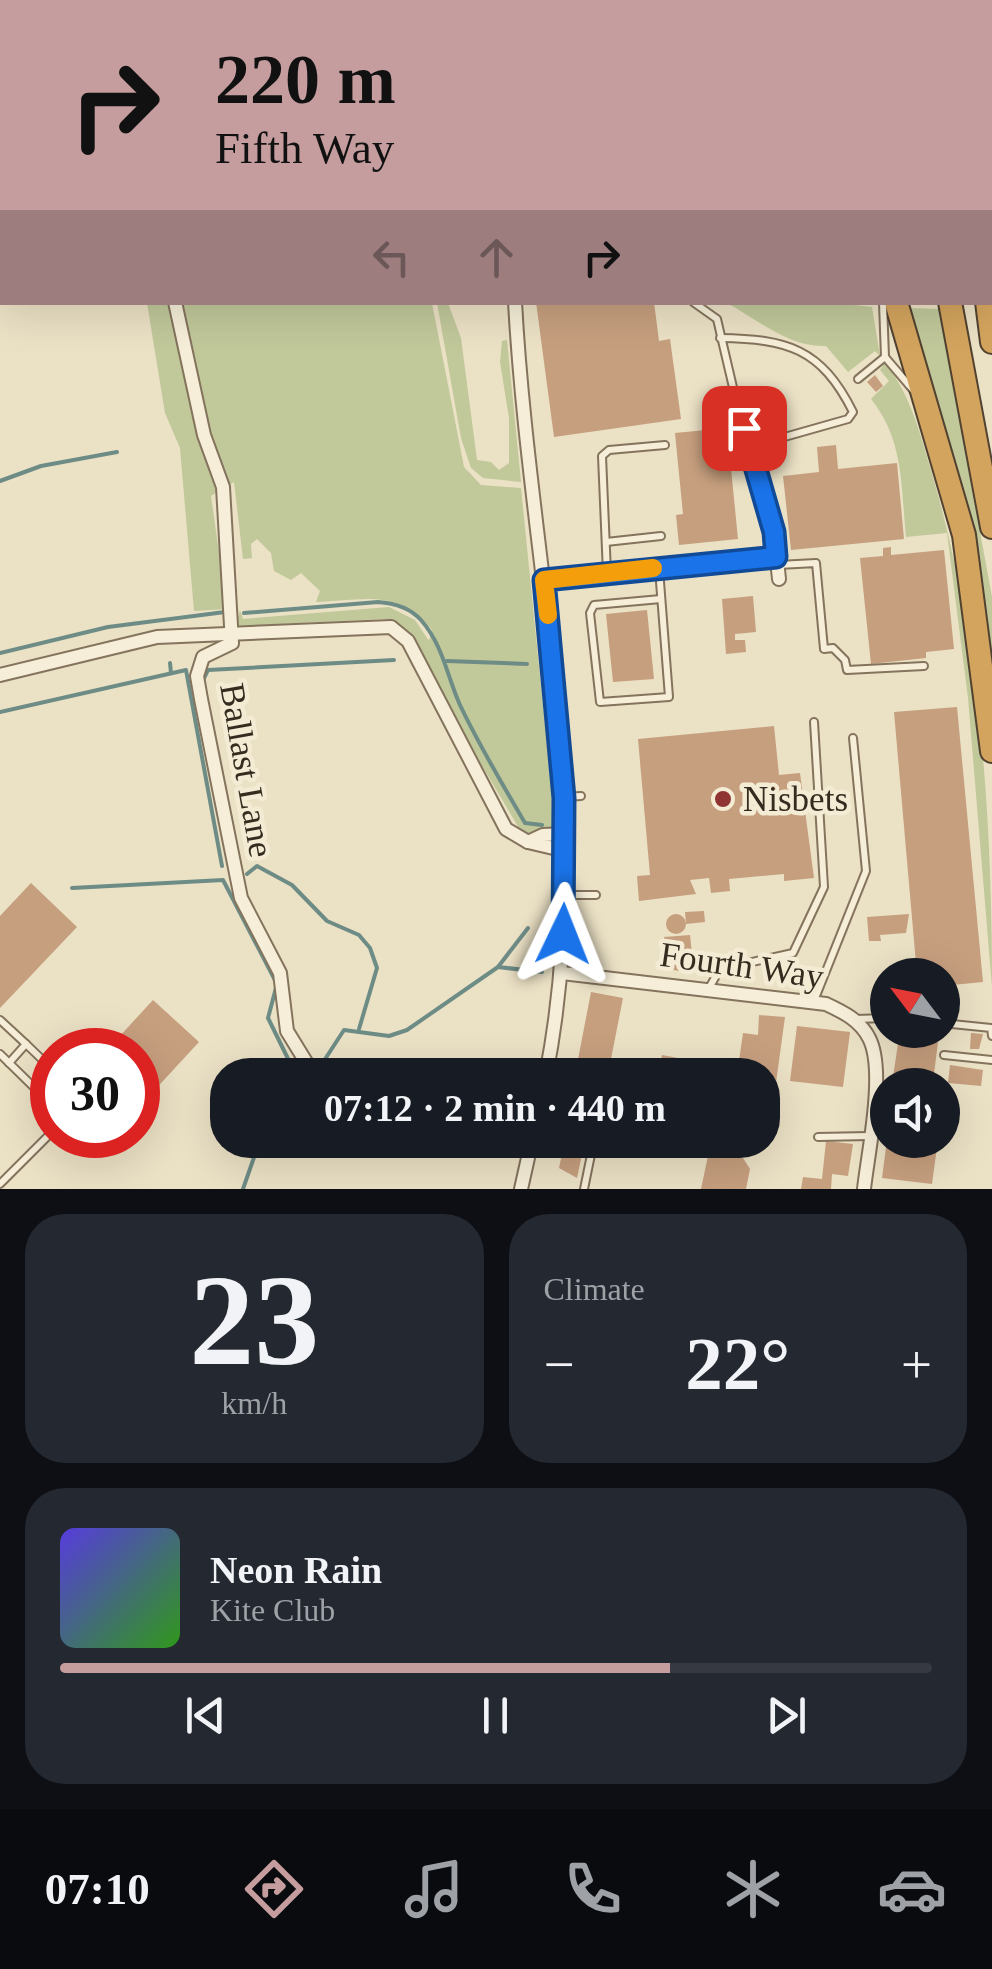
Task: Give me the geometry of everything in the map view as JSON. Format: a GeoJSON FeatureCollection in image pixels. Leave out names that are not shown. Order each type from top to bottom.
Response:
{"type":"FeatureCollection","features":[{"type":"Feature","properties":{"kind":"highway"},"geometry":{"type":"LineString","coordinates":[[884,305],[928,408]]}},
{"type":"Feature","properties":{"kind":"highway"},"geometry":{"type":"LineString","coordinates":[[897,305],[970,566],[992,751]]}},
{"type":"Feature","properties":{"kind":"highway"},"geometry":{"type":"LineString","coordinates":[[951,305],[992,527]]}},
{"type":"Feature","properties":{"kind":"highway"},"geometry":{"type":"LineString","coordinates":[[990,305],[992,342]]}},
{"type":"Feature","properties":{"kind":"street","name":"Ballast Lane"},"geometry":{"type":"LineString","coordinates":[[176,305],[204,435],[223,487],[233,602],[232,644],[203,657],[197,676],[229,849],[253,928],[280,973],[287,1031],[304,1058]]}},
{"type":"Feature","properties":{"kind":"street"},"geometry":{"type":"LineString","coordinates":[[515,305],[564,798],[562,973],[549,1058]]}},
{"type":"Feature","properties":{"kind":"street"},"geometry":{"type":"LineString","coordinates":[[544,580],[659,567],[777,567],[774,532],[740,414]]}},
{"type":"Feature","properties":{"kind":"street"},"geometry":{"type":"LineString","coordinates":[[0,674],[157,637],[378,627],[401,634],[500,820],[514,836],[566,851]]}},
{"type":"Feature","properties":{"kind":"street"},"geometry":{"type":"LineString","coordinates":[[528,842],[565,834]]}},
{"type":"Feature","properties":{"kind":"street","name":"Fourth Way"},"geometry":{"type":"LineString","coordinates":[[562,973],[814,1002],[854,1019],[874,1052],[873,1068]]}},
{"type":"Feature","properties":{"kind":"street","name":"Fourth Way"},"geometry":{"type":"LineString","coordinates":[[864,1189],[870,1136]]}},
{"type":"Feature","properties":{"kind":"street"},"geometry":{"type":"LineString","coordinates":[[521,1189],[528,1158]]}},
{"type":"Feature","properties":{"kind":"lane"},"geometry":{"type":"LineString","coordinates":[[697,305],[717,319],[740,414]]}},
{"type":"Feature","properties":{"kind":"lane"},"geometry":{"type":"LineString","coordinates":[[883,305],[885,357],[928,408]]}},
{"type":"Feature","properties":{"kind":"lane"},"geometry":{"type":"LineString","coordinates":[[720,338],[772,339],[792,352],[820,362],[853,412],[848,418],[749,447]]}},
{"type":"Feature","properties":{"kind":"lane"},"geometry":{"type":"LineString","coordinates":[[858,379],[885,357]]}},
{"type":"Feature","properties":{"kind":"lane"},"geometry":{"type":"LineString","coordinates":[[608,574],[603,454],[664,445]]}},
{"type":"Feature","properties":{"kind":"lane"},"geometry":{"type":"LineString","coordinates":[[606,542],[661,536]]}},
{"type":"Feature","properties":{"kind":"lane"},"geometry":{"type":"LineString","coordinates":[[777,567],[816,563],[824,648],[833,648],[844,660],[846,670],[924,666]]}},
{"type":"Feature","properties":{"kind":"lane"},"geometry":{"type":"LineString","coordinates":[[659,567],[669,696],[600,702],[590,613],[594,605],[661,599]]}},
{"type":"Feature","properties":{"kind":"lane"},"geometry":{"type":"LineString","coordinates":[[708,989],[720,969],[793,954],[824,887],[814,722]]}},
{"type":"Feature","properties":{"kind":"lane"},"geometry":{"type":"LineString","coordinates":[[814,1002],[866,871],[853,738]]}},
{"type":"Feature","properties":{"kind":"lane"},"geometry":{"type":"LineString","coordinates":[[564,798],[581,796]]}},
{"type":"Feature","properties":{"kind":"lane"},"geometry":{"type":"LineString","coordinates":[[565,895],[596,895]]}},
{"type":"Feature","properties":{"kind":"lane"},"geometry":{"type":"LineString","coordinates":[[854,1019],[870,1019]]}},
{"type":"Feature","properties":{"kind":"lane"},"geometry":{"type":"LineString","coordinates":[[0,1020],[30,1048]]}},
{"type":"Feature","properties":{"kind":"lane"},"geometry":{"type":"LineString","coordinates":[[960,1025],[991,1028],[992,1036]]}},
{"type":"Feature","properties":{"kind":"lane"},"geometry":{"type":"LineString","coordinates":[[9,1063],[26,1044]]}},
{"type":"Feature","properties":{"kind":"lane"},"geometry":{"type":"LineString","coordinates":[[0,1054],[30,1083]]}},
{"type":"Feature","properties":{"kind":"lane"},"geometry":{"type":"LineString","coordinates":[[944,1056],[992,1060]]}},
{"type":"Feature","properties":{"kind":"lane"},"geometry":{"type":"LineString","coordinates":[[818,1137],[870,1136]]}},
{"type":"Feature","properties":{"kind":"lane"},"geometry":{"type":"LineString","coordinates":[[0,1184],[30,1154]]}},
{"type":"Feature","properties":{"kind":"lane"},"geometry":{"type":"LineString","coordinates":[[584,1189],[590,1158]]}},
{"type":"Feature","properties":{"kind":"green space"},"geometry":{"type":"Polygon","coordinates":[[[147,305],[432,305],[464,467],[481,485],[521,488],[555,825],[542,832],[520,830],[465,737],[414,636],[397,622],[384,619],[236,626],[240,610],[243,619],[389,607],[415,620],[429,641],[432,630],[420,617],[394,602],[316,602],[320,591],[301,573],[291,580],[274,571],[271,553],[257,539],[251,544],[252,558],[243,559],[234,482],[211,496],[227,609],[194,611],[180,448],[165,413],[147,305]]]}},
{"type":"Feature","properties":{"kind":"green space"},"geometry":{"type":"Polygon","coordinates":[[[437,305],[449,305],[461,338],[477,460],[491,462],[499,470],[509,463],[509,418],[500,362],[502,341],[507,340],[521,482],[483,478],[471,468],[461,438],[437,305]]]}},
{"type":"Feature","properties":{"kind":"green space"},"geometry":{"type":"Polygon","coordinates":[[[730,305],[872,307],[880,356],[875,351],[848,372],[826,346],[800,343],[730,305]]]}},
{"type":"Feature","properties":{"kind":"green space"},"geometry":{"type":"Polygon","coordinates":[[[907,308],[939,309],[992,597],[992,682],[975,552],[953,457],[907,308]]]}},
{"type":"Feature","properties":{"kind":"green space"},"geometry":{"type":"Polygon","coordinates":[[[885,363],[901,387],[918,426],[947,530],[961,594],[986,790],[992,987],[968,698],[947,533],[906,537],[895,447],[871,399],[889,381],[880,370],[885,363]]]}},
{"type":"Feature","properties":{"kind":"building"},"geometry":{"type":"Polygon","coordinates":[[[536,305],[654,305],[659,341],[670,339],[681,419],[554,437],[536,305]]]}},
{"type":"Feature","properties":{"kind":"building"},"geometry":{"type":"Polygon","coordinates":[[[875,375],[883,386],[876,392],[867,382],[875,375]]]}},
{"type":"Feature","properties":{"kind":"building"},"geometry":{"type":"Polygon","coordinates":[[[727,428],[738,539],[679,545],[676,515],[683,514],[675,433],[727,428]]]}},
{"type":"Feature","properties":{"kind":"building"},"geometry":{"type":"Polygon","coordinates":[[[836,445],[838,469],[897,463],[904,539],[791,550],[783,476],[819,472],[817,447],[836,445]]]}},
{"type":"Feature","properties":{"kind":"building"},"geometry":{"type":"Polygon","coordinates":[[[891,547],[891,555],[944,550],[954,649],[926,652],[926,658],[871,664],[860,558],[883,556],[883,548],[891,547]]]}},
{"type":"Feature","properties":{"kind":"building"},"geometry":{"type":"Polygon","coordinates":[[[753,596],[756,632],[735,634],[735,640],[745,640],[746,652],[726,654],[722,599],[753,596]]]}},
{"type":"Feature","properties":{"kind":"building"},"geometry":{"type":"Polygon","coordinates":[[[647,610],[654,679],[613,682],[606,614],[647,610]]]}},
{"type":"Feature","properties":{"kind":"building"},"geometry":{"type":"Polygon","coordinates":[[[957,707],[983,982],[960,984],[960,958],[916,958],[894,712],[957,707]]]}},
{"type":"Feature","properties":{"kind":"building","name":"Nisbets"},"geometry":{"type":"Polygon","coordinates":[[[774,726],[779,775],[800,773],[814,878],[784,881],[784,874],[729,879],[730,891],[711,893],[709,878],[690,880],[696,894],[639,901],[637,876],[650,875],[638,739],[774,726]]]}},
{"type":"Feature","properties":{"kind":"building"},"geometry":{"type":"Polygon","coordinates":[[[31,883],[77,927],[0,1008],[0,916],[31,883]]]}},
{"type":"Feature","properties":{"kind":"building"},"geometry":{"type":"Polygon","coordinates":[[[704,911],[705,922],[686,924],[685,912],[704,911]]]}},
{"type":"Feature","properties":{"kind":"building"},"geometry":{"type":"Polygon","coordinates":[[[676,914],[686,924],[676,934],[666,924],[676,914]]]}},
{"type":"Feature","properties":{"kind":"building"},"geometry":{"type":"Polygon","coordinates":[[[909,914],[906,933],[880,935],[881,941],[869,941],[867,917],[909,914]]]}},
{"type":"Feature","properties":{"kind":"building"},"geometry":{"type":"Polygon","coordinates":[[[690,935],[694,973],[666,969],[664,937],[690,935]]]}},
{"type":"Feature","properties":{"kind":"building"},"geometry":{"type":"Polygon","coordinates":[[[591,992],[623,998],[611,1058],[578,1058],[591,992]]]}},
{"type":"Feature","properties":{"kind":"building"},"geometry":{"type":"Polygon","coordinates":[[[153,1000],[199,1042],[160,1084],[160,1028],[127,1028],[153,1000]]]}},
{"type":"Feature","properties":{"kind":"building"},"geometry":{"type":"Polygon","coordinates":[[[759,1015],[785,1017],[779,1058],[739,1058],[743,1033],[758,1035],[759,1015]]]}},
{"type":"Feature","properties":{"kind":"building"},"geometry":{"type":"Polygon","coordinates":[[[797,1026],[850,1032],[843,1087],[790,1081],[797,1026]]]}},
{"type":"Feature","properties":{"kind":"building"},"geometry":{"type":"Polygon","coordinates":[[[971,1033],[983,1034],[979,1049],[970,1049],[971,1033]]]}},
{"type":"Feature","properties":{"kind":"building"},"geometry":{"type":"Polygon","coordinates":[[[897,1048],[937,1048],[935,1068],[894,1068],[897,1048]]]}},
{"type":"Feature","properties":{"kind":"building"},"geometry":{"type":"Polygon","coordinates":[[[950,1065],[983,1070],[981,1086],[960,1084],[960,1068],[950,1065]]]}},
{"type":"Feature","properties":{"kind":"building"},"geometry":{"type":"Polygon","coordinates":[[[826,1141],[853,1144],[848,1176],[832,1174],[831,1189],[801,1189],[803,1177],[822,1179],[826,1141]]]}},
{"type":"Feature","properties":{"kind":"building"},"geometry":{"type":"Polygon","coordinates":[[[561,1158],[581,1158],[577,1178],[559,1168],[561,1158]]]}},
{"type":"Feature","properties":{"kind":"building"},"geometry":{"type":"Polygon","coordinates":[[[708,1158],[743,1158],[750,1169],[746,1189],[701,1189],[708,1158]]]}},
{"type":"Feature","properties":{"kind":"building"},"geometry":{"type":"Polygon","coordinates":[[[885,1158],[936,1158],[932,1184],[882,1178],[885,1158]]]}},
{"type":"Feature","properties":{"kind":"waterway"},"geometry":{"type":"LineString","coordinates":[[0,481],[41,466],[117,452]]}},
{"type":"Feature","properties":{"kind":"waterway"},"geometry":{"type":"LineString","coordinates":[[244,613],[378,602],[412,612],[435,640],[467,720],[525,823],[542,825]]}},
{"type":"Feature","properties":{"kind":"waterway"},"geometry":{"type":"LineString","coordinates":[[0,653],[108,627],[225,612]]}},
{"type":"Feature","properties":{"kind":"waterway"},"geometry":{"type":"LineString","coordinates":[[203,680],[208,670],[394,660]]}},
{"type":"Feature","properties":{"kind":"waterway"},"geometry":{"type":"LineString","coordinates":[[447,661],[527,664]]}},
{"type":"Feature","properties":{"kind":"waterway"},"geometry":{"type":"LineString","coordinates":[[170,663],[171,673]]}},
{"type":"Feature","properties":{"kind":"waterway"},"geometry":{"type":"LineString","coordinates":[[0,712],[186,670],[222,866]]}},
{"type":"Feature","properties":{"kind":"waterway"},"geometry":{"type":"LineString","coordinates":[[247,874],[257,866],[292,885],[327,921],[359,935],[370,948],[377,968],[359,1029]]}},
{"type":"Feature","properties":{"kind":"waterway"},"geometry":{"type":"LineString","coordinates":[[72,888],[223,880],[277,984],[268,1018],[288,1058]]}},
{"type":"Feature","properties":{"kind":"waterway"},"geometry":{"type":"LineString","coordinates":[[498,967],[528,928]]}},
{"type":"Feature","properties":{"kind":"waterway"},"geometry":{"type":"LineString","coordinates":[[326,1058],[344,1030],[389,1036],[407,1030],[498,967],[542,972]]}},
{"type":"Feature","properties":{"kind":"waterway"},"geometry":{"type":"LineString","coordinates":[[243,1189],[254,1158]]}},
{"type":"Feature","properties":{"kind":"slow traffic"},"geometry":{"type":"LineString","coordinates":[[548,615],[544,580],[653,568]]}},
{"type":"Feature","properties":{"kind":"place","name":"Nisbets"},"geometry":{"type":"Point","coordinates":[723,799]}},
{"type":"Feature","properties":{"kind":"route"},"geometry":{"type":"LineString","coordinates":[[563,934],[564,798],[544,580],[776,557],[774,532],[744,428]]}}]}
